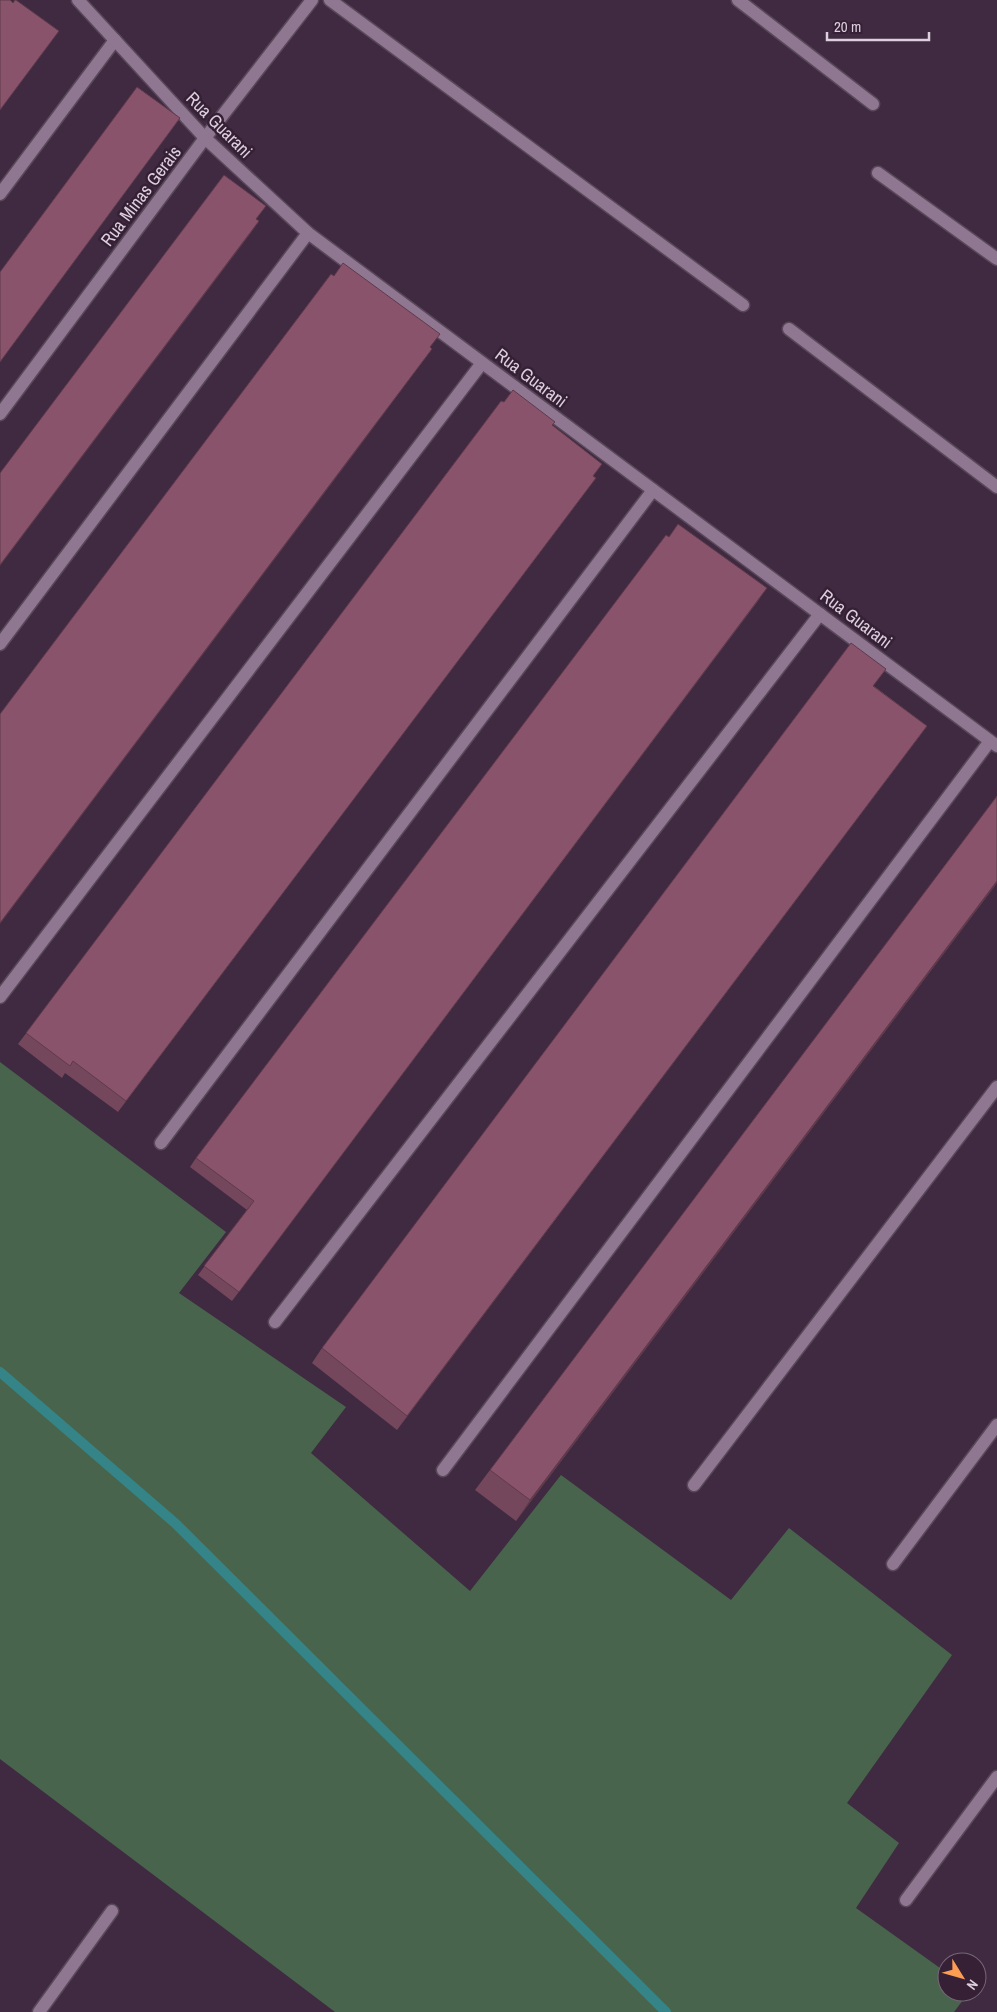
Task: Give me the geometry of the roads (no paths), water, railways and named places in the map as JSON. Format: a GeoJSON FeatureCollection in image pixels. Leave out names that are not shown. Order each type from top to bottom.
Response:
{"type":"FeatureCollection","features":[{"type":"Feature","properties":{"kind":"street","name":"Rua Guarani"},"geometry":{"type":"LineString","coordinates":[[78,0],[205,138],[308,234],[994,744]]}},
{"type":"Feature","properties":{"kind":"street","name":"Rua Minas Gerais"},"geometry":{"type":"LineString","coordinates":[[0,414],[205,138],[312,0]]}},
{"type":"Feature","properties":{"kind":"street"},"geometry":{"type":"LineString","coordinates":[[330,0],[743,305]]}},
{"type":"Feature","properties":{"kind":"street"},"geometry":{"type":"LineString","coordinates":[[738,0],[873,104]]}},
{"type":"Feature","properties":{"kind":"street"},"geometry":{"type":"LineString","coordinates":[[0,194],[115,40]]}},
{"type":"Feature","properties":{"kind":"street"},"geometry":{"type":"LineString","coordinates":[[878,173],[997,259]]}},
{"type":"Feature","properties":{"kind":"street"},"geometry":{"type":"LineString","coordinates":[[0,644],[308,234]]}},
{"type":"Feature","properties":{"kind":"street"},"geometry":{"type":"LineString","coordinates":[[789,329],[997,487]]}},
{"type":"Feature","properties":{"kind":"street"},"geometry":{"type":"LineString","coordinates":[[0,997],[482,363]]}},
{"type":"Feature","properties":{"kind":"street"},"geometry":{"type":"LineString","coordinates":[[161,1143],[653,490]]}},
{"type":"Feature","properties":{"kind":"street"},"geometry":{"type":"LineString","coordinates":[[275,1322],[820,614]]}},
{"type":"Feature","properties":{"kind":"street"},"geometry":{"type":"LineString","coordinates":[[443,1470],[994,744]]}},
{"type":"Feature","properties":{"kind":"street"},"geometry":{"type":"LineString","coordinates":[[694,1485],[997,1087]]}},
{"type":"Feature","properties":{"kind":"street"},"geometry":{"type":"LineString","coordinates":[[893,1564],[997,1425]]}},
{"type":"Feature","properties":{"kind":"street"},"geometry":{"type":"LineString","coordinates":[[906,1900],[997,1777]]}},
{"type":"Feature","properties":{"kind":"street"},"geometry":{"type":"LineString","coordinates":[[39,2012],[112,1911]]}},
{"type":"Feature","properties":{"kind":"waterway"},"geometry":{"type":"LineString","coordinates":[[0,1372],[175,1523],[666,2012]]}}]}
